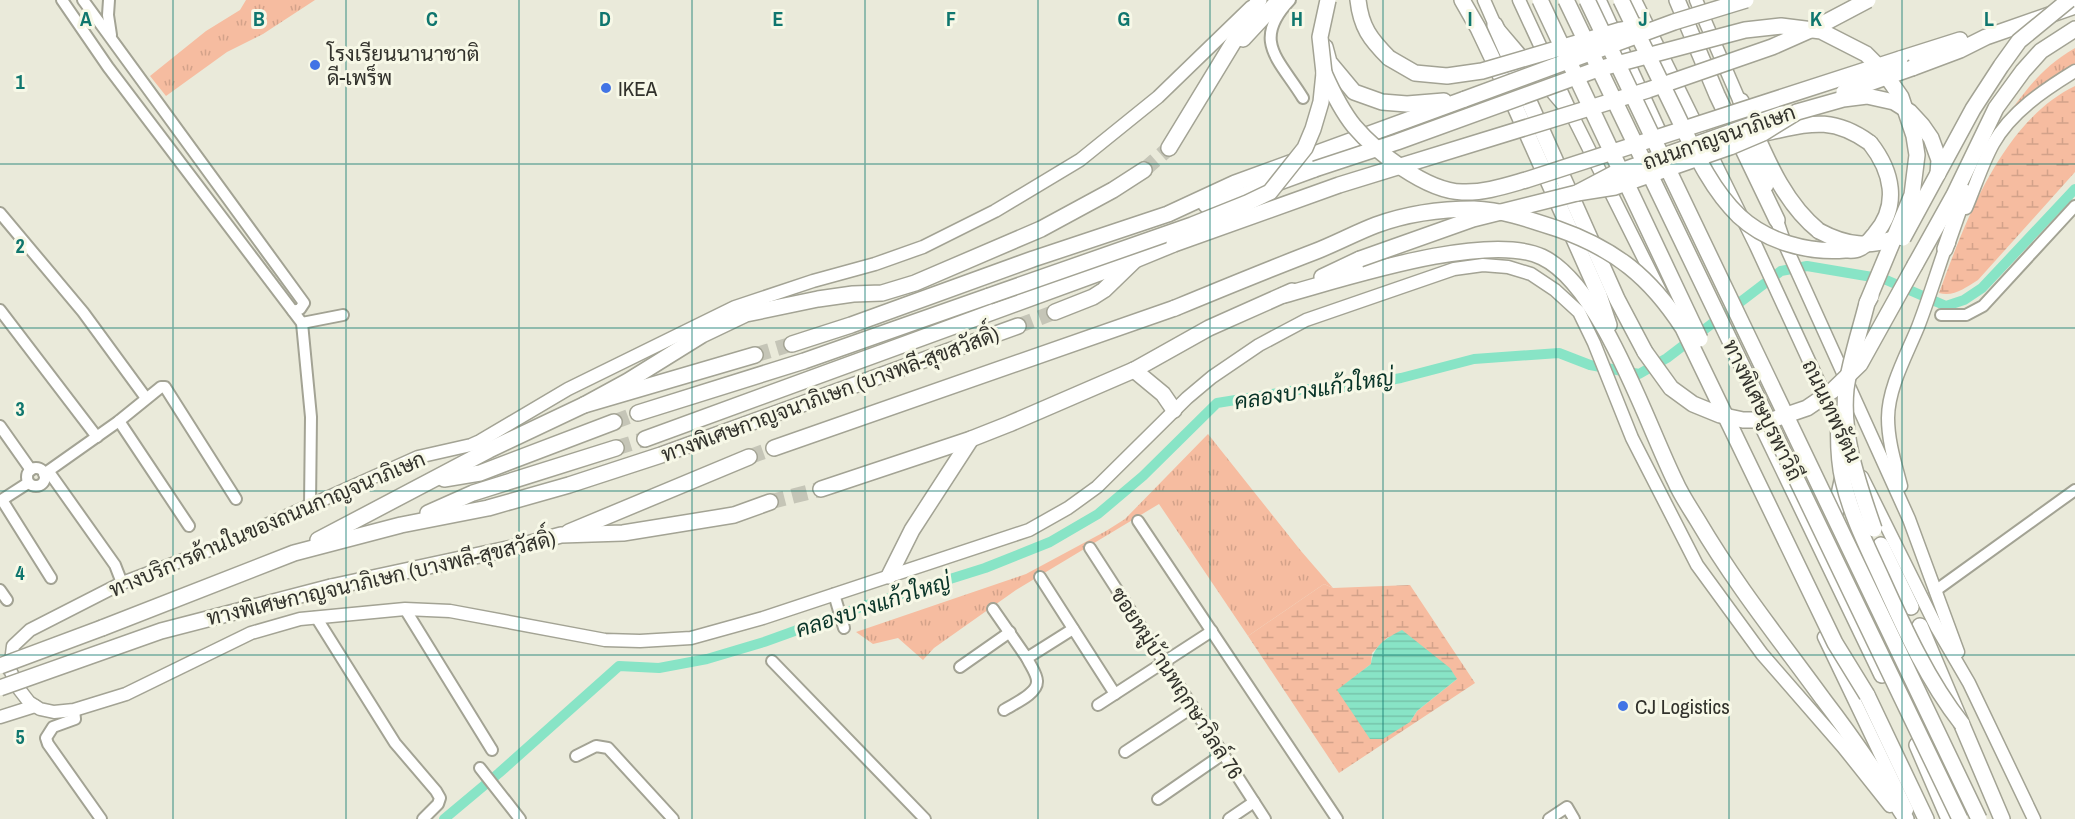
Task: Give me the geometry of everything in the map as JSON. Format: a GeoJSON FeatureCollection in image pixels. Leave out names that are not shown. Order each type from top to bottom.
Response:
{"type":"FeatureCollection","features":[{"type":"Feature","properties":{"kind":"highway"},"geometry":{"type":"LineString","coordinates":[[1169,148],[1258,0]]}},
{"type":"Feature","properties":{"kind":"highway"},"geometry":{"type":"LineString","coordinates":[[1221,64],[1279,0]]}},
{"type":"Feature","properties":{"kind":"highway"},"geometry":{"type":"LineString","coordinates":[[1328,0],[1320,37],[1324,74],[1332,92],[1354,125],[1375,147],[1397,164],[1423,180],[1460,192],[1488,191],[1906,64]]}},
{"type":"Feature","properties":{"kind":"highway"},"geometry":{"type":"LineString","coordinates":[[1328,0],[1323,15],[1323,36],[1329,62],[1354,92],[1382,102],[1416,103],[1465,99]]}},
{"type":"Feature","properties":{"kind":"highway"},"geometry":{"type":"LineString","coordinates":[[1358,0],[1360,17],[1370,39],[1389,58],[1415,73],[1447,76],[1482,71],[1621,30],[1674,22]]}},
{"type":"Feature","properties":{"kind":"highway"},"geometry":{"type":"LineString","coordinates":[[1462,0],[1478,28],[1566,220],[1599,295],[1614,346],[1675,483],[1755,609],[1860,749],[1906,819]]}},
{"type":"Feature","properties":{"kind":"highway"},"geometry":{"type":"LineString","coordinates":[[1539,0],[1843,638],[1867,695],[1926,819]]}},
{"type":"Feature","properties":{"kind":"highway"},"geometry":{"type":"LineString","coordinates":[[1560,0],[1917,745],[1949,819]]}},
{"type":"Feature","properties":{"kind":"highway","name":"ทางพิเศษบูรพาวิถี"},"geometry":{"type":"LineString","coordinates":[[1566,0],[1960,819]]}},
{"type":"Feature","properties":{"kind":"highway","name":"ทางพิเศษบูรพาวิถี"},"geometry":{"type":"LineString","coordinates":[[1587,0],[1981,819]]}},
{"type":"Feature","properties":{"kind":"highway","name":"ถนนเทพรัตน"},"geometry":{"type":"LineString","coordinates":[[1598,0],[1725,274],[1739,311],[1981,819]]}},
{"type":"Feature","properties":{"kind":"highway"},"geometry":{"type":"LineString","coordinates":[[1577,193],[1615,187],[1730,147],[1763,134],[1824,123],[1839,125],[1855,132],[1870,143],[1882,157],[1888,172],[1890,203],[1883,224],[1859,249],[1811,250],[1767,235],[1740,217],[1717,191],[1700,161],[1621,0]]}},
{"type":"Feature","properties":{"kind":"highway"},"geometry":{"type":"LineString","coordinates":[[1677,0],[1717,95],[1777,220]]}},
{"type":"Feature","properties":{"kind":"highway"},"geometry":{"type":"LineString","coordinates":[[792,344],[1168,214],[1241,196],[1465,99],[1674,22],[1746,0]]}},
{"type":"Feature","properties":{"kind":"highway"},"geometry":{"type":"LineString","coordinates":[[645,439],[1339,185],[1648,90],[1772,47],[1815,28],[1868,0]]}},
{"type":"Feature","properties":{"kind":"highway"},"geometry":{"type":"LineString","coordinates":[[1867,303],[1973,109],[2001,66],[2019,41],[2069,0]]}},
{"type":"Feature","properties":{"kind":"highway","name":"ถนนกาญจนาภิเษก"},"geometry":{"type":"LineString","coordinates":[[1284,295],[1360,259],[1473,219],[1577,193],[1616,173],[1906,64],[1960,50],[1986,37],[2075,6]]}},
{"type":"Feature","properties":{"kind":"highway"},"geometry":{"type":"LineString","coordinates":[[1495,25],[1617,299],[1645,352],[1671,388],[1693,404],[1720,415],[1743,420],[1772,420],[1807,408],[1832,391],[1860,364],[1954,195],[1996,108],[2023,71],[2042,51],[2075,29]]}},
{"type":"Feature","properties":{"kind":"highway"},"geometry":{"type":"LineString","coordinates":[[1313,163],[1397,142],[1598,69],[1744,30],[1781,26],[1821,31],[1866,54],[1883,70],[1901,97],[1914,136],[1917,155],[1912,195],[1867,303],[1839,416],[1838,436],[1842,477],[1853,514],[1896,611],[1938,689],[1962,724]]}},
{"type":"Feature","properties":{"kind":"highway","name":"ทางพิเศษกาญจนาภิเษก (บางพลี-สุขสวัสดิ์)"},"geometry":{"type":"LineString","coordinates":[[638,413],[891,331],[1192,225],[1270,192],[1305,148],[1321,102],[1324,74]]}},
{"type":"Feature","properties":{"kind":"highway"},"geometry":{"type":"LineString","coordinates":[[1741,101],[1770,164],[1793,205],[1819,231],[1837,241],[1871,245],[1900,236],[1917,224],[1928,209],[1937,187],[1939,160],[1931,138],[1923,125],[1910,112],[1894,102],[1867,96],[1843,99],[1797,112],[1763,134]]}},
{"type":"Feature","properties":{"kind":"highway"},"geometry":{"type":"LineString","coordinates":[[1945,249],[1996,108]]}},
{"type":"Feature","properties":{"kind":"highway"},"geometry":{"type":"LineString","coordinates":[[585,405],[702,335],[746,314],[818,299],[882,293],[915,284],[1041,229],[1113,190],[1144,170]]}},
{"type":"Feature","properties":{"kind":"highway"},"geometry":{"type":"LineString","coordinates":[[774,448],[1174,308],[1331,245],[1377,224],[1423,213],[1476,209],[1517,215],[1599,246],[1628,264],[1649,282],[1668,305],[1683,328],[1835,643],[1867,695]]}},
{"type":"Feature","properties":{"kind":"highway"},"geometry":{"type":"LineString","coordinates":[[821,489],[971,439],[1134,370],[1209,328],[1284,295],[1362,273],[1446,254],[1486,249],[1511,250],[1542,257],[1569,276],[1614,346]]}},
{"type":"Feature","properties":{"kind":"highway"},"geometry":{"type":"LineString","coordinates":[[1055,312],[1093,297],[1104,290],[1135,260]]}},
{"type":"Feature","properties":{"kind":"highway","name":"ทางพิเศษกาญจนาภิเษก (บางพลี-สุขสวัสดิ์)"},"geometry":{"type":"LineString","coordinates":[[5,668],[276,559],[401,525],[488,508],[569,485],[661,455],[1017,326]]}},
{"type":"Feature","properties":{"kind":"highway","name":"ทางพิเศษกาญจนาภิเษก (บางพลี-สุขสวัสดิ์)"},"geometry":{"type":"LineString","coordinates":[[294,553],[489,450],[585,405],[756,355]]}},
{"type":"Feature","properties":{"kind":"highway"},"geometry":{"type":"LineString","coordinates":[[1134,370],[1163,394],[1174,410]]}},
{"type":"Feature","properties":{"kind":"highway"},"geometry":{"type":"LineString","coordinates":[[1846,390],[1847,424],[1856,475],[1874,529]]}},
{"type":"Feature","properties":{"kind":"highway","name":"ทางพิเศษกาญจนาภิเษก (บางพลี-สุขสวัสดิ์)"},"geometry":{"type":"LineString","coordinates":[[433,481],[480,473],[614,422]]}},
{"type":"Feature","properties":{"kind":"highway"},"geometry":{"type":"LineString","coordinates":[[889,576],[912,530],[971,439]]}},
{"type":"Feature","properties":{"kind":"highway"},"geometry":{"type":"LineString","coordinates":[[1835,513],[1848,447]]}},
{"type":"Feature","properties":{"kind":"highway"},"geometry":{"type":"LineString","coordinates":[[401,525],[473,493],[616,448]]}},
{"type":"Feature","properties":{"kind":"highway"},"geometry":{"type":"LineString","coordinates":[[561,535],[749,457]]}},
{"type":"Feature","properties":{"kind":"highway","name":"ทางพิเศษกาญจนาภิเษก (บางพลี-สุขสวัสดิ์)"},"geometry":{"type":"LineString","coordinates":[[0,688],[161,631],[331,587],[512,548],[561,535],[623,533],[734,515],[770,502]]}},
{"type":"Feature","properties":{"kind":"highway"},"geometry":{"type":"LineString","coordinates":[[1881,545],[1911,607]]}},
{"type":"Feature","properties":{"kind":"highway"},"geometry":{"type":"LineString","coordinates":[[1920,626],[2002,819]]}},
{"type":"Feature","properties":{"kind":"main road","name":"ทางบริการด้านในของถนนกาญจนาภิเษก"},"geometry":{"type":"LineString","coordinates":[[13,646],[30,630],[122,583],[215,548],[418,458],[480,441],[568,389],[735,307],[923,247],[995,211],[1080,160],[1158,97],[1258,0]]}},
{"type":"Feature","properties":{"kind":"main road"},"geometry":{"type":"LineString","coordinates":[[1484,0],[1495,25],[1574,119]]}},
{"type":"Feature","properties":{"kind":"main road"},"geometry":{"type":"LineString","coordinates":[[1519,0],[1911,819]]}},
{"type":"Feature","properties":{"kind":"main road","name":"ถนนเทพรัตน"},"geometry":{"type":"LineString","coordinates":[[1635,0],[1756,246],[1848,447],[1937,628],[1969,683],[2034,819]]}},
{"type":"Feature","properties":{"kind":"main road"},"geometry":{"type":"LineString","coordinates":[[1696,0],[1741,101],[1786,247],[1910,519]]}},
{"type":"Feature","properties":{"kind":"main road"},"geometry":{"type":"LineString","coordinates":[[1969,683],[1910,519],[1890,446],[1888,416],[1899,371],[1945,249],[1956,233],[1993,144],[2010,121],[2028,104],[2075,71]]}},
{"type":"Feature","properties":{"kind":"main road"},"geometry":{"type":"LineString","coordinates":[[13,646],[5,668],[29,702],[54,712],[74,710],[126,694],[251,633],[316,617],[405,609],[450,610],[605,640],[640,641],[691,638],[763,618],[1029,530],[1068,508],[1097,487],[1174,410],[1212,377],[1259,345],[1306,320],[1454,269],[1483,265],[1509,267],[1531,274],[1555,290],[1579,312],[1613,388],[1632,438],[1697,565],[1762,654],[1843,747],[1901,819]]}},
{"type":"Feature","properties":{"kind":"main road"},"geometry":{"type":"LineString","coordinates":[[0,650],[13,646]]}},
{"type":"Feature","properties":{"kind":"main road"},"geometry":{"type":"LineString","coordinates":[[0,717],[35,706]]}},
{"type":"Feature","properties":{"kind":"street"},"geometry":{"type":"LineString","coordinates":[[62,0],[112,72],[302,323],[311,417],[310,505]]}},
{"type":"Feature","properties":{"kind":"street"},"geometry":{"type":"LineString","coordinates":[[109,0],[108,15],[111,37]]}},
{"type":"Feature","properties":{"kind":"street"},"geometry":{"type":"LineString","coordinates":[[1290,0],[1277,14],[1270,28],[1269,37],[1277,57],[1303,98]]}},
{"type":"Feature","properties":{"kind":"street"},"geometry":{"type":"LineString","coordinates":[[72,16],[86,1],[304,303],[300,309],[293,311]]}},
{"type":"Feature","properties":{"kind":"street"},"geometry":{"type":"LineString","coordinates":[[1941,315],[1966,315],[1983,306],[2075,206]]}},
{"type":"Feature","properties":{"kind":"street"},"geometry":{"type":"LineString","coordinates":[[0,213],[83,312],[146,398]]}},
{"type":"Feature","properties":{"kind":"street"},"geometry":{"type":"LineString","coordinates":[[0,310],[97,436]]}},
{"type":"Feature","properties":{"kind":"street"},"geometry":{"type":"LineString","coordinates":[[302,323],[343,315]]}},
{"type":"Feature","properties":{"kind":"street"},"geometry":{"type":"LineString","coordinates":[[122,583],[115,565],[47,473],[39,469],[31,470],[26,476],[28,483],[36,487],[45,479],[47,473],[119,421],[161,387],[165,387],[236,499]]}},
{"type":"Feature","properties":{"kind":"street"},"geometry":{"type":"LineString","coordinates":[[119,421],[189,526]]}},
{"type":"Feature","properties":{"kind":"street"},"geometry":{"type":"LineString","coordinates":[[0,426],[31,470]]}},
{"type":"Feature","properties":{"kind":"street"},"geometry":{"type":"LineString","coordinates":[[28,483],[1,501],[51,578]]}},
{"type":"Feature","properties":{"kind":"street"},"geometry":{"type":"LineString","coordinates":[[1935,591],[2075,489]]}},
{"type":"Feature","properties":{"kind":"street"},"geometry":{"type":"LineString","coordinates":[[1138,521],[1337,819]]}},
{"type":"Feature","properties":{"kind":"street","name":"ซอยหมู่บ้านพฤกษาวิลล์ 76"},"geometry":{"type":"LineString","coordinates":[[1090,548],[1265,819]]}},
{"type":"Feature","properties":{"kind":"street"},"geometry":{"type":"LineString","coordinates":[[1040,578],[1114,694]]}},
{"type":"Feature","properties":{"kind":"street"},"geometry":{"type":"LineString","coordinates":[[0,590],[7,600]]}},
{"type":"Feature","properties":{"kind":"street"},"geometry":{"type":"LineString","coordinates":[[834,594],[844,628]]}},
{"type":"Feature","properties":{"kind":"street"},"geometry":{"type":"LineString","coordinates":[[405,609],[492,750]]}},
{"type":"Feature","properties":{"kind":"street"},"geometry":{"type":"LineString","coordinates":[[993,609],[1027,658],[1037,680],[1032,692],[1004,710]]}},
{"type":"Feature","properties":{"kind":"street"},"geometry":{"type":"LineString","coordinates":[[316,617],[395,743],[440,798],[438,804],[423,819]]}},
{"type":"Feature","properties":{"kind":"street"},"geometry":{"type":"LineString","coordinates":[[1027,658],[1073,629]]}},
{"type":"Feature","properties":{"kind":"street"},"geometry":{"type":"LineString","coordinates":[[1098,705],[1212,631]]}},
{"type":"Feature","properties":{"kind":"street"},"geometry":{"type":"LineString","coordinates":[[960,667],[1010,632]]}},
{"type":"Feature","properties":{"kind":"street"},"geometry":{"type":"LineString","coordinates":[[772,661],[925,819]]}},
{"type":"Feature","properties":{"kind":"street"},"geometry":{"type":"LineString","coordinates":[[1125,752],[1193,707]]}},
{"type":"Feature","properties":{"kind":"street"},"geometry":{"type":"LineString","coordinates":[[74,710],[75,720],[53,727],[46,738],[101,819]]}},
{"type":"Feature","properties":{"kind":"street"},"geometry":{"type":"LineString","coordinates":[[576,756],[596,746],[608,748],[673,819]]}},
{"type":"Feature","properties":{"kind":"street"},"geometry":{"type":"LineString","coordinates":[[1158,799],[1223,754]]}},
{"type":"Feature","properties":{"kind":"street"},"geometry":{"type":"LineString","coordinates":[[482,770],[520,819]]}},
{"type":"Feature","properties":{"kind":"street"},"geometry":{"type":"LineString","coordinates":[[1229,819],[1254,802]]}},
{"type":"Feature","properties":{"kind":"street"},"geometry":{"type":"LineString","coordinates":[[1549,819],[1567,807],[1574,819]]}},
{"type":"Feature","properties":{"kind":"green space"},"geometry":{"type":"Polygon","coordinates":[[[246,0],[315,0],[263,34],[227,52],[166,96],[150,76],[206,31],[240,10],[246,0]]]}},
{"type":"Feature","properties":{"kind":"green space"},"geometry":{"type":"Polygon","coordinates":[[[2075,48],[2075,76],[2010,115],[2012,109],[2040,75],[2055,61],[2075,48]]]}},
{"type":"Feature","properties":{"kind":"green space"},"geometry":{"type":"Polygon","coordinates":[[[2075,86],[2075,172],[1978,280],[1955,293],[1939,293],[1974,206],[2007,148],[2027,123],[2049,102],[2075,86]]]}},
{"type":"Feature","properties":{"kind":"green space"},"geometry":{"type":"Polygon","coordinates":[[[1208,434],[1333,588],[1324,584],[1248,636],[1159,504],[1016,590],[934,648],[923,660],[898,638],[873,644],[856,632],[1026,574],[1106,531],[1125,519],[1208,434]]]}},
{"type":"Feature","properties":{"kind":"green space"},"geometry":{"type":"Polygon","coordinates":[[[1324,584],[1333,588],[1410,585],[1475,683],[1339,773],[1248,636],[1324,584]],[[1388,637],[1372,653],[1371,664],[1338,690],[1410,722],[1417,711],[1457,679],[1388,637]]]}},
{"type":"Feature","properties":{"kind":"shaded area"},"geometry":{"type":"Polygon","coordinates":[[[1402,630],[1450,668],[1457,679],[1417,711],[1410,722],[1383,739],[1370,739],[1337,690],[1371,664],[1374,652],[1381,643],[1402,630]]]}},
{"type":"Feature","properties":{"kind":"waterway","name":"คลองบางแก้วใหญ่"},"geometry":{"type":"LineString","coordinates":[[444,819],[619,666],[659,668],[707,659],[985,568],[1050,542],[1098,514],[1143,476],[1217,403],[1297,390],[1356,386],[1401,378],[1474,359],[1559,353],[1590,365],[1639,374],[1667,358],[1781,271],[1807,266],[1884,279],[1946,306],[1964,300],[1982,288],[2075,189]]}},
{"type":"Feature","properties":{"kind":"tunnel"},"geometry":{"type":"LineString","coordinates":[[1144,170],[1169,148]]}},
{"type":"Feature","properties":{"kind":"tunnel"},"geometry":{"type":"LineString","coordinates":[[1018,326],[1055,312]]}},
{"type":"Feature","properties":{"kind":"tunnel"},"geometry":{"type":"LineString","coordinates":[[755,355],[792,344]]}},
{"type":"Feature","properties":{"kind":"tunnel"},"geometry":{"type":"LineString","coordinates":[[614,422],[638,413]]}},
{"type":"Feature","properties":{"kind":"tunnel"},"geometry":{"type":"LineString","coordinates":[[616,448],[645,439]]}},
{"type":"Feature","properties":{"kind":"tunnel"},"geometry":{"type":"LineString","coordinates":[[749,457],[774,448]]}},
{"type":"Feature","properties":{"kind":"tunnel"},"geometry":{"type":"LineString","coordinates":[[770,502],[821,489]]}},
{"type":"Feature","properties":{"kind":"place","name":"โรงเรียนนานาชาติ ดี-เพร็พ"},"geometry":{"type":"Point","coordinates":[315,65]}},
{"type":"Feature","properties":{"kind":"place","name":"IKEA"},"geometry":{"type":"Point","coordinates":[606,88]}},
{"type":"Feature","properties":{"kind":"place","name":"CJ Logistics"},"geometry":{"type":"Point","coordinates":[1623,706]}}]}
